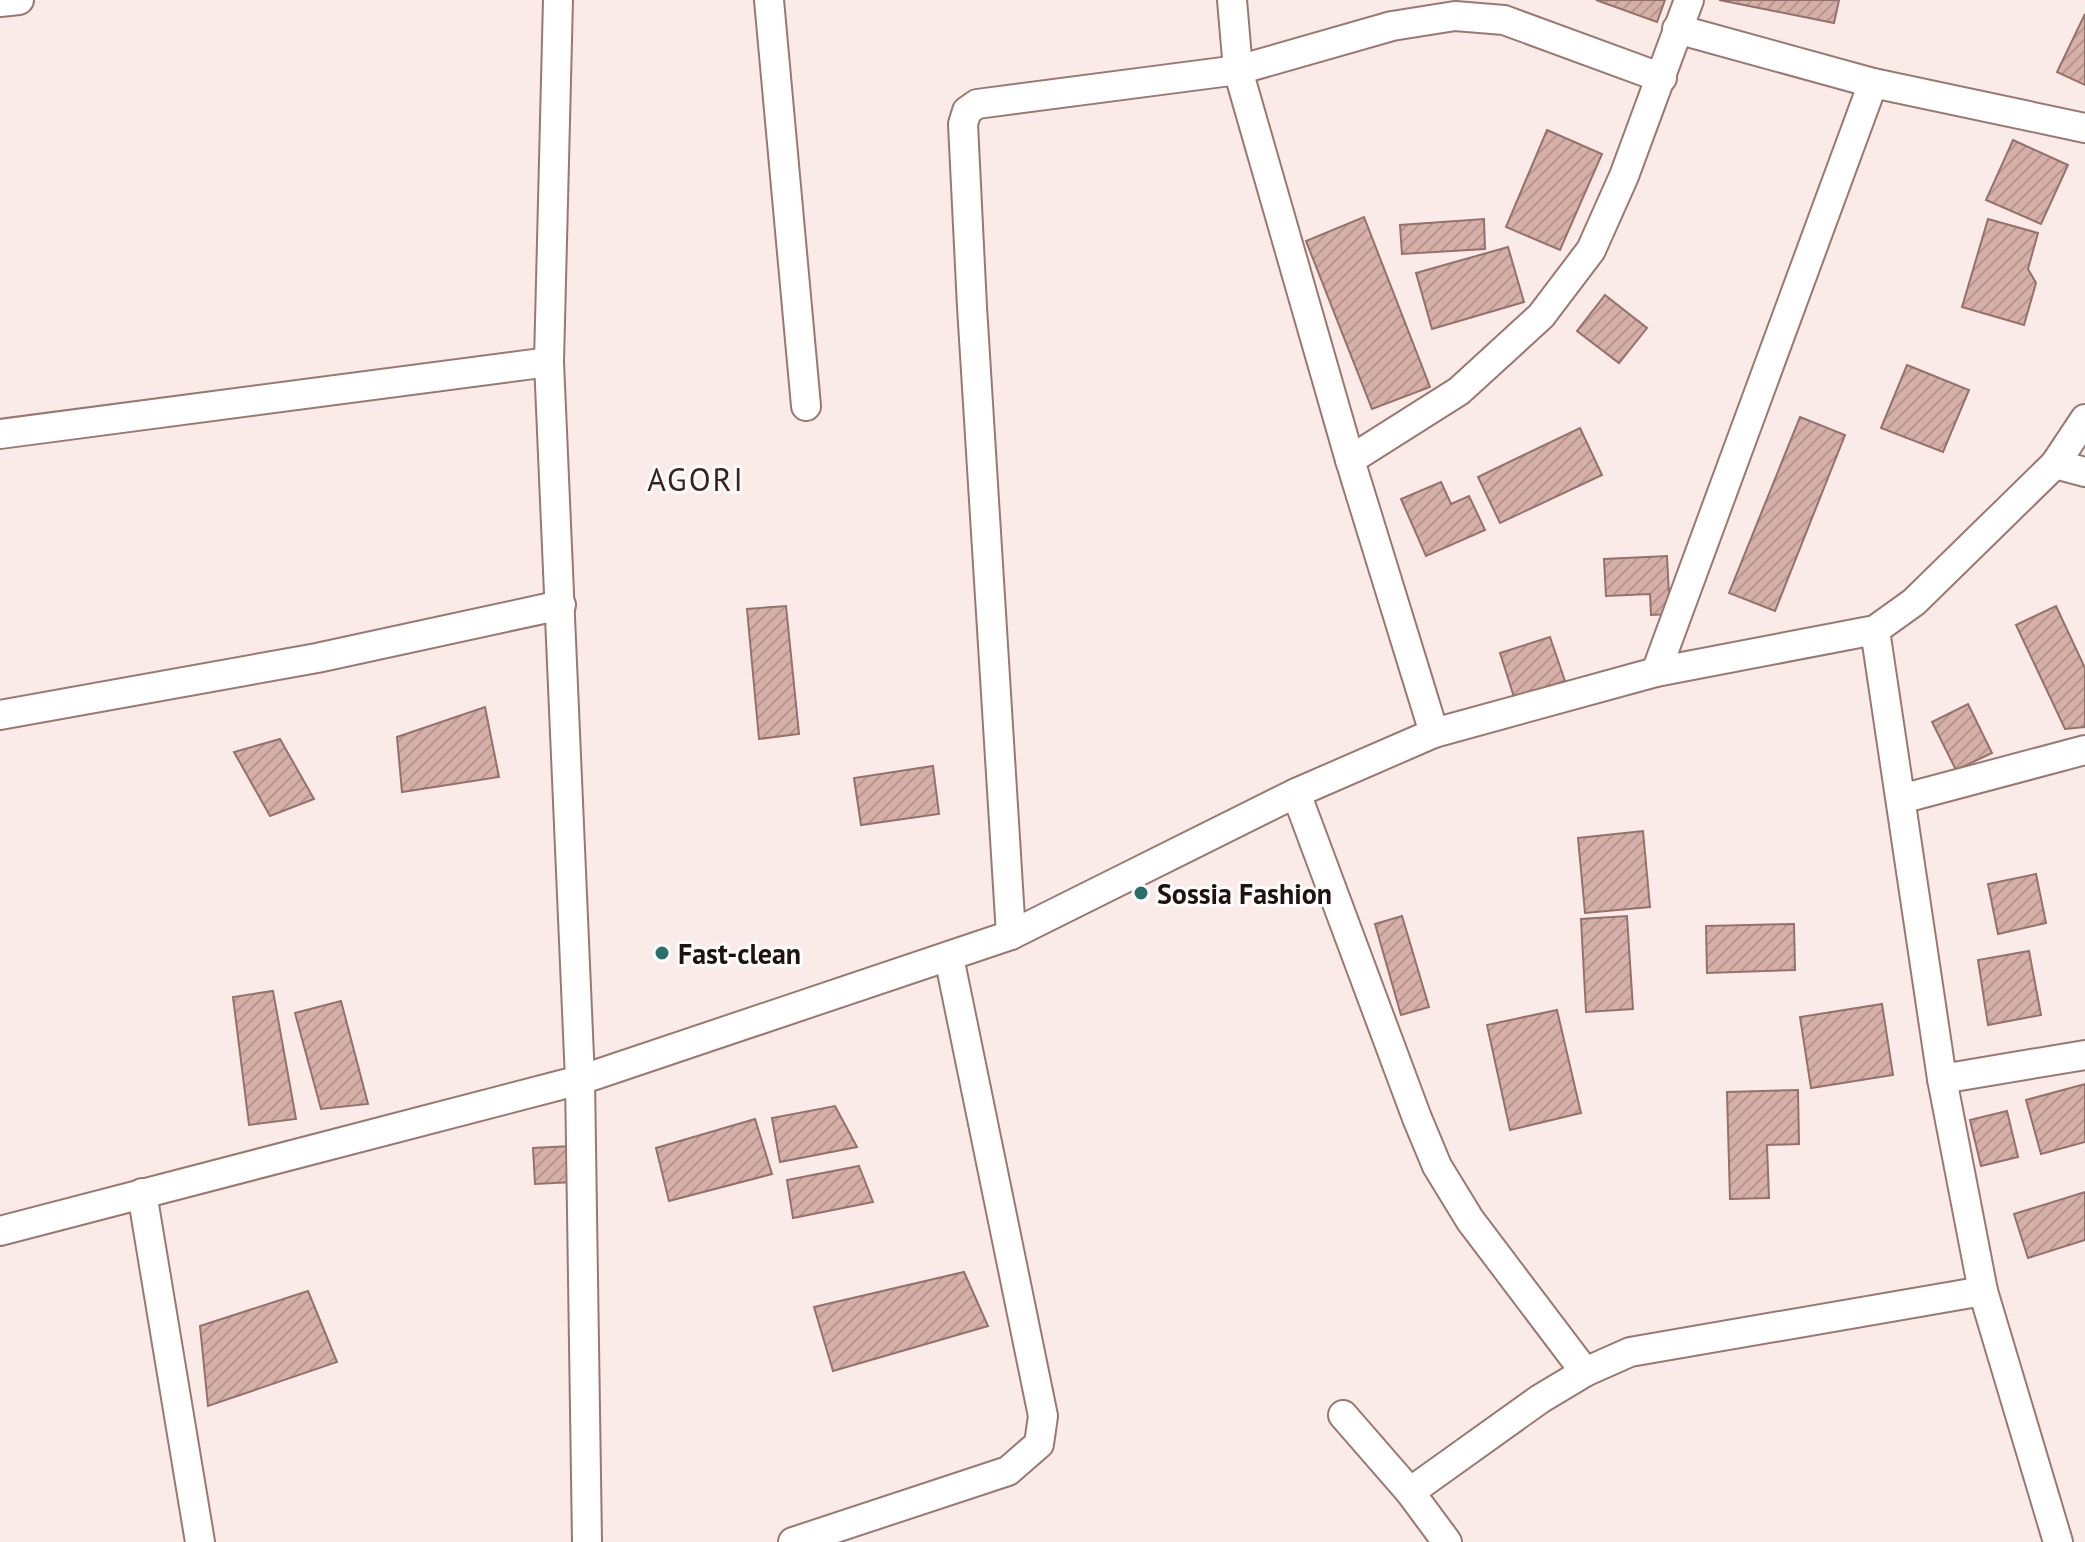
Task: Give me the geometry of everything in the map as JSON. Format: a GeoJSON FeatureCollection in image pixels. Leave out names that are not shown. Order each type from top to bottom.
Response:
{"type":"FeatureCollection","features":[{"type":"Feature","properties":{"kind":"street"},"geometry":{"type":"LineString","coordinates":[[0,2],[19,0]]}},
{"type":"Feature","properties":{"kind":"street"},"geometry":{"type":"LineString","coordinates":[[558,0],[549,362],[580,1080],[587,1542]]}},
{"type":"Feature","properties":{"kind":"street"},"geometry":{"type":"LineString","coordinates":[[769,0],[806,406]]}},
{"type":"Feature","properties":{"kind":"street"},"geometry":{"type":"LineString","coordinates":[[1232,0],[1238,70],[1350,460],[1434,733]]}},
{"type":"Feature","properties":{"kind":"street"},"geometry":{"type":"LineString","coordinates":[[1350,460],[1459,391],[1541,316],[1591,250],[1624,176],[1689,0]]}},
{"type":"Feature","properties":{"kind":"street"},"geometry":{"type":"LineString","coordinates":[[1011,935],[972,307],[963,124],[967,111],[977,104],[1238,70],[1392,26],[1455,16],[1504,20],[1662,78]]}},
{"type":"Feature","properties":{"kind":"street"},"geometry":{"type":"LineString","coordinates":[[1677,29],[1873,83],[2085,128]]}},
{"type":"Feature","properties":{"kind":"street"},"geometry":{"type":"LineString","coordinates":[[1656,672],[1873,83]]}},
{"type":"Feature","properties":{"kind":"street"},"geometry":{"type":"LineString","coordinates":[[0,434],[549,362]]}},
{"type":"Feature","properties":{"kind":"street"},"geometry":{"type":"LineString","coordinates":[[0,1231],[580,1080],[949,957],[1011,935],[1296,793],[1434,733],[1656,672],[1875,630],[1914,602],[2055,464],[2085,419]]}},
{"type":"Feature","properties":{"kind":"street"},"geometry":{"type":"LineString","coordinates":[[2055,464],[2085,472]]}},
{"type":"Feature","properties":{"kind":"street"},"geometry":{"type":"LineString","coordinates":[[0,715],[317,658],[561,605]]}},
{"type":"Feature","properties":{"kind":"street"},"geometry":{"type":"LineString","coordinates":[[1875,630],[1942,1079],[1983,1291],[2058,1542]]}},
{"type":"Feature","properties":{"kind":"street"},"geometry":{"type":"LineString","coordinates":[[1901,799],[2085,750]]}},
{"type":"Feature","properties":{"kind":"street"},"geometry":{"type":"LineString","coordinates":[[1296,793],[1437,1166],[1470,1220],[1585,1372]]}},
{"type":"Feature","properties":{"kind":"street"},"geometry":{"type":"LineString","coordinates":[[793,1542],[1008,1471],[1039,1444],[1043,1416],[949,957]]}},
{"type":"Feature","properties":{"kind":"street"},"geometry":{"type":"LineString","coordinates":[[1942,1079],[2085,1055]]}},
{"type":"Feature","properties":{"kind":"street"},"geometry":{"type":"LineString","coordinates":[[142,1193],[200,1542]]}},
{"type":"Feature","properties":{"kind":"street"},"geometry":{"type":"LineString","coordinates":[[1410,1492],[1540,1399],[1585,1372],[1630,1352],[1983,1291]]}},
{"type":"Feature","properties":{"kind":"street"},"geometry":{"type":"LineString","coordinates":[[1343,1415],[1410,1492],[1447,1542]]}},
{"type":"Feature","properties":{"kind":"building"},"geometry":{"type":"Polygon","coordinates":[[[1596,0],[1665,0],[1657,22],[1596,0]]]}},
{"type":"Feature","properties":{"kind":"building"},"geometry":{"type":"Polygon","coordinates":[[[1719,0],[1839,0],[1834,23],[1719,0]]]}},
{"type":"Feature","properties":{"kind":"building"},"geometry":{"type":"Polygon","coordinates":[[[2085,14],[2085,85],[2057,72],[2085,14]]]}},
{"type":"Feature","properties":{"kind":"building"},"geometry":{"type":"Polygon","coordinates":[[[1547,130],[1602,154],[1560,250],[1506,227],[1547,130]]]}},
{"type":"Feature","properties":{"kind":"building"},"geometry":{"type":"Polygon","coordinates":[[[2013,140],[2068,165],[2041,224],[1986,200],[2013,140]]]}},
{"type":"Feature","properties":{"kind":"building"},"geometry":{"type":"Polygon","coordinates":[[[1364,217],[1430,387],[1372,409],[1306,241],[1364,217]]]}},
{"type":"Feature","properties":{"kind":"building"},"geometry":{"type":"Polygon","coordinates":[[[1484,219],[1485,249],[1402,254],[1400,225],[1484,219]]]}},
{"type":"Feature","properties":{"kind":"building"},"geometry":{"type":"Polygon","coordinates":[[[1988,219],[2038,233],[2028,269],[2036,283],[2024,325],[1962,307],[1988,219]]]}},
{"type":"Feature","properties":{"kind":"building"},"geometry":{"type":"Polygon","coordinates":[[[1508,247],[1524,302],[1432,329],[1416,273],[1508,247]]]}},
{"type":"Feature","properties":{"kind":"building"},"geometry":{"type":"Polygon","coordinates":[[[1605,295],[1647,328],[1619,363],[1577,331],[1605,295]]]}},
{"type":"Feature","properties":{"kind":"building"},"geometry":{"type":"Polygon","coordinates":[[[1907,365],[1969,390],[1943,452],[1881,428],[1907,365]]]}},
{"type":"Feature","properties":{"kind":"building"},"geometry":{"type":"Polygon","coordinates":[[[1800,417],[1845,435],[1775,611],[1729,593],[1800,417]]]}},
{"type":"Feature","properties":{"kind":"building"},"geometry":{"type":"Polygon","coordinates":[[[1580,428],[1602,475],[1500,523],[1478,477],[1580,428]]]}},
{"type":"Feature","properties":{"kind":"building"},"geometry":{"type":"Polygon","coordinates":[[[1441,482],[1451,504],[1469,496],[1485,530],[1426,556],[1401,499],[1441,482]]]}},
{"type":"Feature","properties":{"kind":"building"},"geometry":{"type":"Polygon","coordinates":[[[1667,556],[1670,614],[1651,615],[1650,594],[1606,596],[1604,559],[1667,556]]]}},
{"type":"Feature","properties":{"kind":"building"},"geometry":{"type":"Polygon","coordinates":[[[786,606],[799,734],[759,739],[747,609],[786,606]]]}},
{"type":"Feature","properties":{"kind":"building"},"geometry":{"type":"Polygon","coordinates":[[[2056,606],[2085,668],[2085,727],[2065,729],[2016,625],[2056,606]]]}},
{"type":"Feature","properties":{"kind":"building"},"geometry":{"type":"Polygon","coordinates":[[[1550,637],[1565,681],[1514,697],[1500,653],[1550,637]]]}},
{"type":"Feature","properties":{"kind":"building"},"geometry":{"type":"Polygon","coordinates":[[[1968,704],[1992,753],[1956,770],[1932,722],[1968,704]]]}},
{"type":"Feature","properties":{"kind":"building"},"geometry":{"type":"Polygon","coordinates":[[[485,707],[499,777],[402,792],[397,737],[485,707]]]}},
{"type":"Feature","properties":{"kind":"building"},"geometry":{"type":"Polygon","coordinates":[[[280,739],[314,799],[270,816],[234,752],[280,739]]]}},
{"type":"Feature","properties":{"kind":"building"},"geometry":{"type":"Polygon","coordinates":[[[933,766],[939,814],[861,825],[854,778],[933,766]]]}},
{"type":"Feature","properties":{"kind":"building"},"geometry":{"type":"Polygon","coordinates":[[[1643,831],[1650,907],[1585,913],[1578,838],[1643,831]]]}},
{"type":"Feature","properties":{"kind":"building"},"geometry":{"type":"Polygon","coordinates":[[[2036,874],[2046,923],[1998,934],[1988,884],[2036,874]]]}},
{"type":"Feature","properties":{"kind":"building"},"geometry":{"type":"Polygon","coordinates":[[[1402,916],[1429,1007],[1401,1015],[1375,924],[1402,916]]]}},
{"type":"Feature","properties":{"kind":"building"},"geometry":{"type":"Polygon","coordinates":[[[1627,916],[1633,1009],[1586,1012],[1581,919],[1627,916]]]}},
{"type":"Feature","properties":{"kind":"building"},"geometry":{"type":"Polygon","coordinates":[[[1794,924],[1795,970],[1707,973],[1706,926],[1794,924]]]}},
{"type":"Feature","properties":{"kind":"building"},"geometry":{"type":"Polygon","coordinates":[[[2029,951],[2041,1015],[1988,1025],[1978,960],[2029,951]]]}},
{"type":"Feature","properties":{"kind":"building"},"geometry":{"type":"Polygon","coordinates":[[[273,991],[296,1119],[249,1125],[233,997],[273,991]]]}},
{"type":"Feature","properties":{"kind":"building"},"geometry":{"type":"Polygon","coordinates":[[[341,1001],[368,1104],[321,1109],[295,1013],[341,1001]]]}},
{"type":"Feature","properties":{"kind":"building"},"geometry":{"type":"Polygon","coordinates":[[[1882,1004],[1893,1075],[1811,1088],[1800,1017],[1882,1004]]]}},
{"type":"Feature","properties":{"kind":"building"},"geometry":{"type":"Polygon","coordinates":[[[1557,1010],[1581,1113],[1510,1130],[1487,1025],[1557,1010]]]}},
{"type":"Feature","properties":{"kind":"building"},"geometry":{"type":"Polygon","coordinates":[[[2085,1084],[2085,1142],[2041,1154],[2026,1100],[2085,1084]]]}},
{"type":"Feature","properties":{"kind":"building"},"geometry":{"type":"Polygon","coordinates":[[[1798,1090],[1799,1144],[1767,1145],[1769,1198],[1730,1199],[1727,1092],[1798,1090]]]}},
{"type":"Feature","properties":{"kind":"building"},"geometry":{"type":"Polygon","coordinates":[[[835,1106],[857,1147],[780,1162],[772,1118],[835,1106]]]}},
{"type":"Feature","properties":{"kind":"building"},"geometry":{"type":"Polygon","coordinates":[[[2007,1111],[2018,1157],[1981,1166],[1970,1120],[2007,1111]]]}},
{"type":"Feature","properties":{"kind":"building"},"geometry":{"type":"Polygon","coordinates":[[[755,1119],[772,1174],[669,1201],[656,1148],[755,1119]]]}},
{"type":"Feature","properties":{"kind":"building"},"geometry":{"type":"Polygon","coordinates":[[[572,1146],[574,1182],[535,1184],[533,1148],[572,1146]]]}},
{"type":"Feature","properties":{"kind":"building"},"geometry":{"type":"Polygon","coordinates":[[[859,1166],[873,1202],[793,1218],[787,1180],[859,1166]]]}},
{"type":"Feature","properties":{"kind":"building"},"geometry":{"type":"Polygon","coordinates":[[[2085,1192],[2085,1240],[2028,1258],[2014,1214],[2085,1192]]]}},
{"type":"Feature","properties":{"kind":"building"},"geometry":{"type":"Polygon","coordinates":[[[964,1272],[988,1326],[833,1371],[814,1307],[964,1272]]]}},
{"type":"Feature","properties":{"kind":"building"},"geometry":{"type":"Polygon","coordinates":[[[308,1291],[337,1362],[208,1406],[200,1326],[308,1291]]]}},
{"type":"Feature","properties":{"kind":"place","name":"Sossia Fashion"},"geometry":{"type":"Point","coordinates":[1141,893]}},
{"type":"Feature","properties":{"kind":"place","name":"Fast-clean"},"geometry":{"type":"Point","coordinates":[662,953]}},
{"type":"Feature","properties":{"kind":"district","name":"AGORI"},"geometry":{"type":"Point","coordinates":[696,479]}}]}
